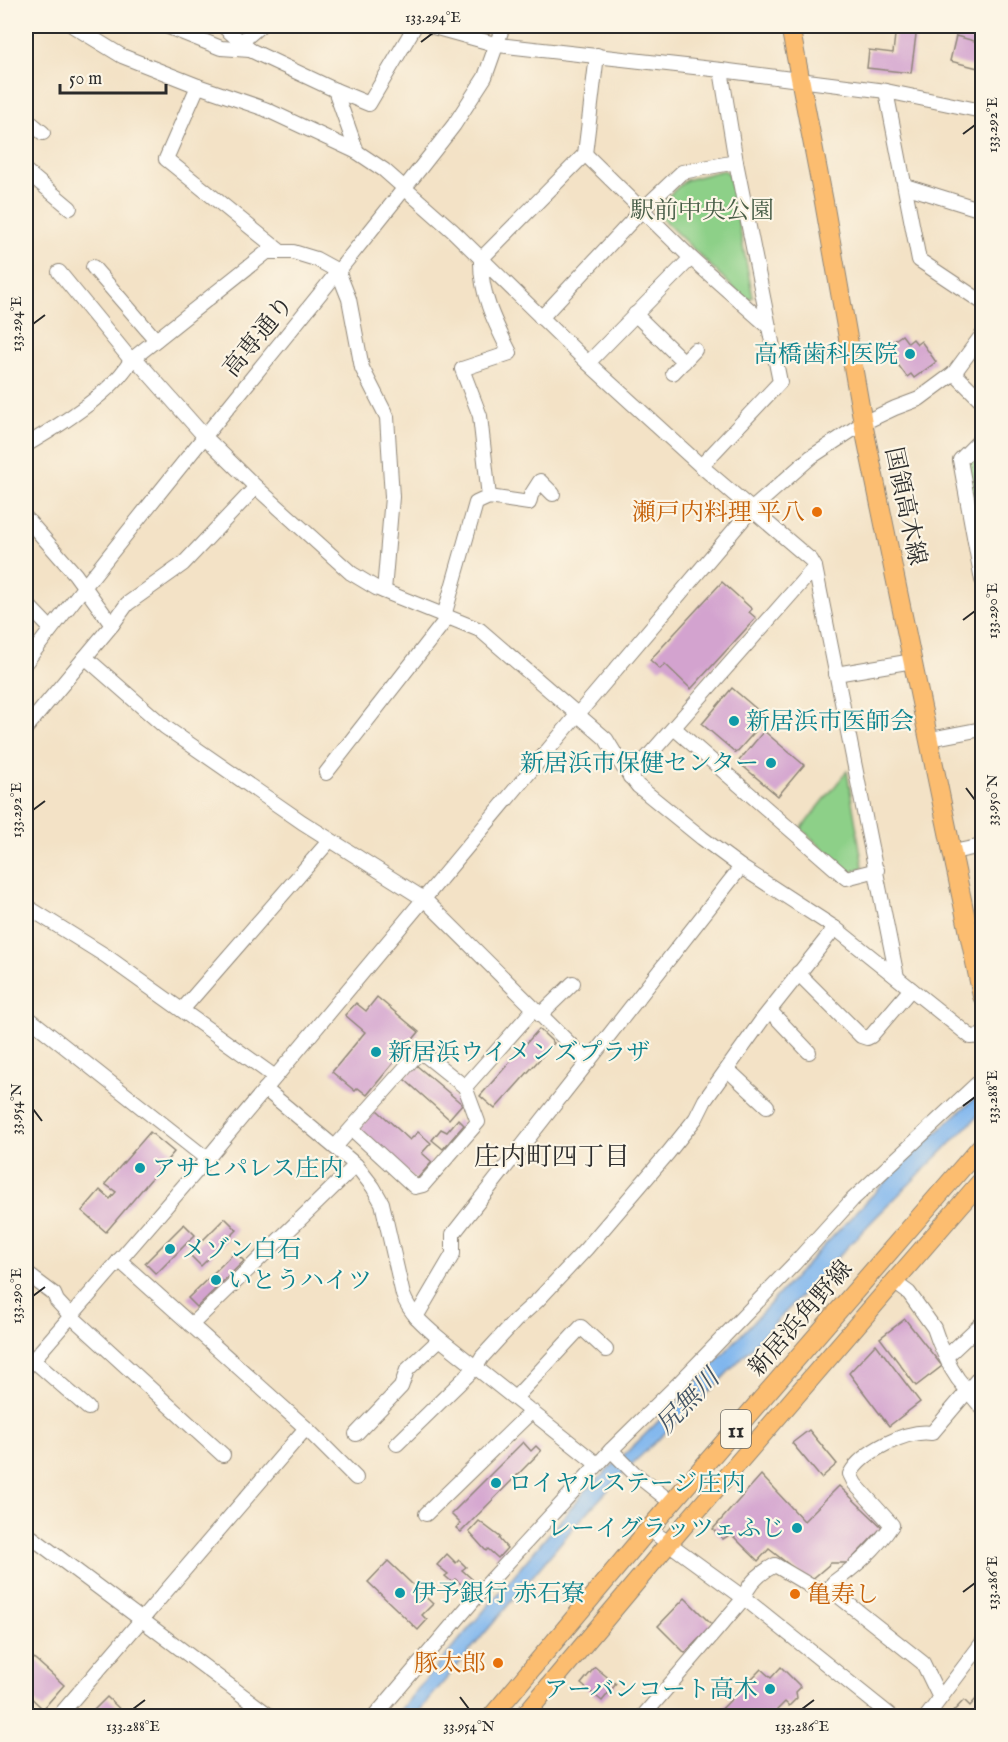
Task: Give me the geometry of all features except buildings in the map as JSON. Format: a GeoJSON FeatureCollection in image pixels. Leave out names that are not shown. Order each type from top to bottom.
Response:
{"type":"FeatureCollection","features":[{"type":"Feature","properties":{"kind":"main road","name":"国領高木線"},"geometry":{"type":"LineString","coordinates":[[790,26],[863,423],[982,996]]}},
{"type":"Feature","properties":{"kind":"main road","name":"新居浜角野線"},"geometry":{"type":"LineString","coordinates":[[492,1716],[649,1528],[982,1144]]}},
{"type":"Feature","properties":{"kind":"main road","name":"新居浜角野線"},"geometry":{"type":"LineString","coordinates":[[525,1716],[669,1543],[982,1180]]}},
{"type":"Feature","properties":{"kind":"street"},"geometry":{"type":"LineString","coordinates":[[73,26],[123,56],[198,86],[265,109],[357,152],[384,170],[481,259],[588,363],[701,466],[811,560],[815,567],[897,977]]}},
{"type":"Feature","properties":{"kind":"street"},"geometry":{"type":"LineString","coordinates":[[166,26],[222,48],[245,46],[260,26]]}},
{"type":"Feature","properties":{"kind":"street"},"geometry":{"type":"LineString","coordinates":[[223,26],[245,46],[369,104],[415,26]]}},
{"type":"Feature","properties":{"kind":"street"},"geometry":{"type":"LineString","coordinates":[[430,26],[498,45],[886,91],[982,111]]}},
{"type":"Feature","properties":{"kind":"street","name":"高専通り"},"geometry":{"type":"LineString","coordinates":[[26,662],[84,586],[206,437],[454,125],[485,77],[503,26]]}},
{"type":"Feature","properties":{"kind":"street"},"geometry":{"type":"LineString","coordinates":[[489,497],[480,416],[462,369],[510,353],[488,307],[481,259],[585,154],[597,55]]}},
{"type":"Feature","properties":{"kind":"street"},"geometry":{"type":"LineString","coordinates":[[701,466],[780,381],[736,162],[721,70]]}},
{"type":"Feature","properties":{"kind":"street"},"geometry":{"type":"LineString","coordinates":[[198,86],[166,159],[281,252]]}},
{"type":"Feature","properties":{"kind":"street"},"geometry":{"type":"LineString","coordinates":[[335,90],[357,152]]}},
{"type":"Feature","properties":{"kind":"street"},"geometry":{"type":"LineString","coordinates":[[886,91],[919,261],[982,302]]}},
{"type":"Feature","properties":{"kind":"street"},"geometry":{"type":"LineString","coordinates":[[26,119],[43,133]]}},
{"type":"Feature","properties":{"kind":"street"},"geometry":{"type":"LineString","coordinates":[[585,154],[691,258],[769,327]]}},
{"type":"Feature","properties":{"kind":"street"},"geometry":{"type":"LineString","coordinates":[[541,318],[642,210],[682,172],[736,162]]}},
{"type":"Feature","properties":{"kind":"street"},"geometry":{"type":"LineString","coordinates":[[26,171],[69,208]]}},
{"type":"Feature","properties":{"kind":"street"},"geometry":{"type":"LineString","coordinates":[[905,186],[982,210]]}},
{"type":"Feature","properties":{"kind":"street"},"geometry":{"type":"LineString","coordinates":[[26,445],[63,422],[98,396],[127,368],[132,358],[267,252],[293,252],[316,259],[338,271],[349,299],[362,368],[387,417],[392,497],[384,591]]}},
{"type":"Feature","properties":{"kind":"street"},"geometry":{"type":"LineString","coordinates":[[588,363],[691,258]]}},
{"type":"Feature","properties":{"kind":"street"},"geometry":{"type":"LineString","coordinates":[[93,267],[156,340]]}},
{"type":"Feature","properties":{"kind":"street"},"geometry":{"type":"LineString","coordinates":[[59,272],[132,358],[206,437],[256,488],[351,573],[384,591],[480,630],[606,739],[638,786],[702,838],[741,867],[835,928],[971,1037],[982,1036]]}},
{"type":"Feature","properties":{"kind":"street"},"geometry":{"type":"LineString","coordinates":[[635,314],[684,362]]}},
{"type":"Feature","properties":{"kind":"street"},"geometry":{"type":"LineString","coordinates":[[88,1408],[29,1364],[207,1159],[751,510],[811,457],[863,423],[919,399],[954,374],[982,335]]}},
{"type":"Feature","properties":{"kind":"street"},"geometry":{"type":"LineString","coordinates":[[673,373],[695,350]]}},
{"type":"Feature","properties":{"kind":"street"},"geometry":{"type":"LineString","coordinates":[[954,374],[982,401]]}},
{"type":"Feature","properties":{"kind":"street"},"geometry":{"type":"LineString","coordinates":[[982,438],[960,460],[982,580]]}},
{"type":"Feature","properties":{"kind":"street"},"geometry":{"type":"LineString","coordinates":[[326,773],[446,617],[476,503],[489,497],[529,503],[540,481],[553,494]]}},
{"type":"Feature","properties":{"kind":"street"},"geometry":{"type":"LineString","coordinates":[[26,728],[127,604],[183,564],[256,488]]}},
{"type":"Feature","properties":{"kind":"street"},"geometry":{"type":"LineString","coordinates":[[26,518],[75,574],[112,625]]}},
{"type":"Feature","properties":{"kind":"street"},"geometry":{"type":"LineString","coordinates":[[630,777],[815,567]]}},
{"type":"Feature","properties":{"kind":"street"},"geometry":{"type":"LineString","coordinates":[[26,603],[51,629]]}},
{"type":"Feature","properties":{"kind":"street"},"geometry":{"type":"LineString","coordinates":[[85,657],[165,727],[330,840],[424,899],[588,1062]]}},
{"type":"Feature","properties":{"kind":"street"},"geometry":{"type":"LineString","coordinates":[[836,674],[914,661]]}},
{"type":"Feature","properties":{"kind":"street"},"geometry":{"type":"LineString","coordinates":[[674,728],[846,878],[877,870]]}},
{"type":"Feature","properties":{"kind":"street"},"geometry":{"type":"LineString","coordinates":[[930,739],[982,729]]}},
{"type":"Feature","properties":{"kind":"street"},"geometry":{"type":"LineString","coordinates":[[182,1010],[330,840]]}},
{"type":"Feature","properties":{"kind":"street"},"geometry":{"type":"LineString","coordinates":[[953,852],[982,846]]}},
{"type":"Feature","properties":{"kind":"street"},"geometry":{"type":"LineString","coordinates":[[416,1317],[453,1254],[453,1234],[741,867]]}},
{"type":"Feature","properties":{"kind":"street"},"geometry":{"type":"LineString","coordinates":[[26,906],[106,956],[275,1077]]}},
{"type":"Feature","properties":{"kind":"street"},"geometry":{"type":"LineString","coordinates":[[398,1444],[476,1367],[489,1350],[554,1283],[642,1185],[696,1118],[705,1100],[770,1011],[835,928]]}},
{"type":"Feature","properties":{"kind":"street"},"geometry":{"type":"LineString","coordinates":[[798,973],[861,1036],[867,1038],[911,989]]}},
{"type":"Feature","properties":{"kind":"street"},"geometry":{"type":"LineString","coordinates":[[465,1087],[537,1012],[573,983]]}},
{"type":"Feature","properties":{"kind":"street"},"geometry":{"type":"LineString","coordinates":[[770,1011],[809,1052]]}},
{"type":"Feature","properties":{"kind":"street"},"geometry":{"type":"LineString","coordinates":[[26,1016],[207,1159]]}},
{"type":"Feature","properties":{"kind":"street"},"geometry":{"type":"LineString","coordinates":[[335,1147],[420,1051],[465,1087],[478,1122],[423,1185],[415,1187],[352,1129]]}},
{"type":"Feature","properties":{"kind":"street"},"geometry":{"type":"LineString","coordinates":[[728,1070],[767,1106]]}},
{"type":"Feature","properties":{"kind":"street"},"geometry":{"type":"LineString","coordinates":[[375,1716],[483,1589],[597,1464],[613,1452],[852,1200],[982,1079]]}},
{"type":"Feature","properties":{"kind":"street"},"geometry":{"type":"LineString","coordinates":[[265,1089],[356,1165],[373,1187],[382,1203],[403,1295],[407,1306],[416,1317],[440,1340],[597,1464]]}},
{"type":"Feature","properties":{"kind":"street"},"geometry":{"type":"LineString","coordinates":[[191,1325],[356,1165]]}},
{"type":"Feature","properties":{"kind":"street"},"geometry":{"type":"LineString","coordinates":[[119,1260],[306,1428],[356,1478]]}},
{"type":"Feature","properties":{"kind":"street"},"geometry":{"type":"LineString","coordinates":[[26,1273],[54,1294],[57,1301],[70,1315],[224,1455]]}},
{"type":"Feature","properties":{"kind":"street"},"geometry":{"type":"LineString","coordinates":[[894,1282],[909,1293],[934,1328],[958,1379],[982,1408]]}},
{"type":"Feature","properties":{"kind":"street"},"geometry":{"type":"LineString","coordinates":[[946,1357],[982,1323]]}},
{"type":"Feature","properties":{"kind":"street"},"geometry":{"type":"LineString","coordinates":[[515,1398],[581,1328],[606,1350]]}},
{"type":"Feature","properties":{"kind":"street"},"geometry":{"type":"LineString","coordinates":[[356,1434],[401,1387],[407,1370],[440,1340]]}},
{"type":"Feature","properties":{"kind":"street"},"geometry":{"type":"LineString","coordinates":[[831,1590],[833,1583],[880,1543],[892,1525],[855,1484],[850,1474],[855,1464],[882,1446],[910,1434],[932,1433],[982,1374]]}},
{"type":"Feature","properties":{"kind":"street"},"geometry":{"type":"LineString","coordinates":[[426,1514],[532,1411]]}},
{"type":"Feature","properties":{"kind":"street"},"geometry":{"type":"LineString","coordinates":[[59,1716],[306,1428]]}},
{"type":"Feature","properties":{"kind":"street"},"geometry":{"type":"LineString","coordinates":[[613,1452],[634,1473],[672,1503]]}},
{"type":"Feature","properties":{"kind":"street"},"geometry":{"type":"LineString","coordinates":[[649,1528],[744,1598],[891,1716]]}},
{"type":"Feature","properties":{"kind":"street"},"geometry":{"type":"LineString","coordinates":[[26,1533],[270,1716]]}},
{"type":"Feature","properties":{"kind":"street"},"geometry":{"type":"LineString","coordinates":[[643,1716],[744,1598],[746,1591],[755,1580],[765,1570],[775,1565],[800,1582],[814,1588],[831,1590],[923,1663],[940,1698]]}},
{"type":"Feature","properties":{"kind":"street"},"geometry":{"type":"LineString","coordinates":[[927,1716],[982,1643]]}},
{"type":"Feature","properties":{"kind":"green space","name":"駅前中央公園"},"geometry":{"type":"Polygon","coordinates":[[[724,170],[729,174],[753,297],[746,300],[657,214],[657,206],[686,180],[724,170]]]}},
{"type":"Feature","properties":{"kind":"green space"},"geometry":{"type":"Polygon","coordinates":[[[982,448],[982,543],[966,467],[982,448]]]}},
{"type":"Feature","properties":{"kind":"green space"},"geometry":{"type":"Polygon","coordinates":[[[847,771],[863,867],[850,873],[801,829],[847,771]]]}},
{"type":"Feature","properties":{"kind":"water","name":"尻無川"},"geometry":{"type":"Polygon","coordinates":[[[982,1092],[982,1111],[975,1119],[876,1217],[712,1389],[632,1464],[573,1528],[415,1716],[395,1716],[586,1490],[687,1392],[880,1188],[982,1092]]]}},
{"type":"Feature","properties":{"kind":"place","name":"高橋歯科医院"},"geometry":{"type":"Point","coordinates":[910,354]}},
{"type":"Feature","properties":{"kind":"place","name":"瀬戸内料理 平八"},"geometry":{"type":"Point","coordinates":[817,512]}},
{"type":"Feature","properties":{"kind":"place","name":"新居浜市医師会"},"geometry":{"type":"Point","coordinates":[734,721]}},
{"type":"Feature","properties":{"kind":"place","name":"新居浜市保健センター"},"geometry":{"type":"Point","coordinates":[771,763]}},
{"type":"Feature","properties":{"kind":"place","name":"新居浜ウイメンズプラザ"},"geometry":{"type":"Point","coordinates":[376,1052]}},
{"type":"Feature","properties":{"kind":"place","name":"アサヒパレス庄内"},"geometry":{"type":"Point","coordinates":[140,1168]}},
{"type":"Feature","properties":{"kind":"place","name":"メゾン白石"},"geometry":{"type":"Point","coordinates":[170,1249]}},
{"type":"Feature","properties":{"kind":"place","name":"いとうハイツ"},"geometry":{"type":"Point","coordinates":[216,1280]}},
{"type":"Feature","properties":{"kind":"place","name":"ロイヤルステージ庄内"},"geometry":{"type":"Point","coordinates":[496,1483]}},
{"type":"Feature","properties":{"kind":"place","name":"レーイグラッツェふじ"},"geometry":{"type":"Point","coordinates":[797,1528]}},
{"type":"Feature","properties":{"kind":"place","name":"伊予銀行 赤石寮"},"geometry":{"type":"Point","coordinates":[400,1593]}},
{"type":"Feature","properties":{"kind":"place","name":"亀寿し"},"geometry":{"type":"Point","coordinates":[795,1594]}},
{"type":"Feature","properties":{"kind":"place","name":"豚太郎"},"geometry":{"type":"Point","coordinates":[498,1663]}},
{"type":"Feature","properties":{"kind":"place","name":"アーバンコート高木"},"geometry":{"type":"Point","coordinates":[770,1689]}},
{"type":"Feature","properties":{"kind":"district","name":"庄内町四丁目"},"geometry":{"type":"Point","coordinates":[552,1156]}}]}
